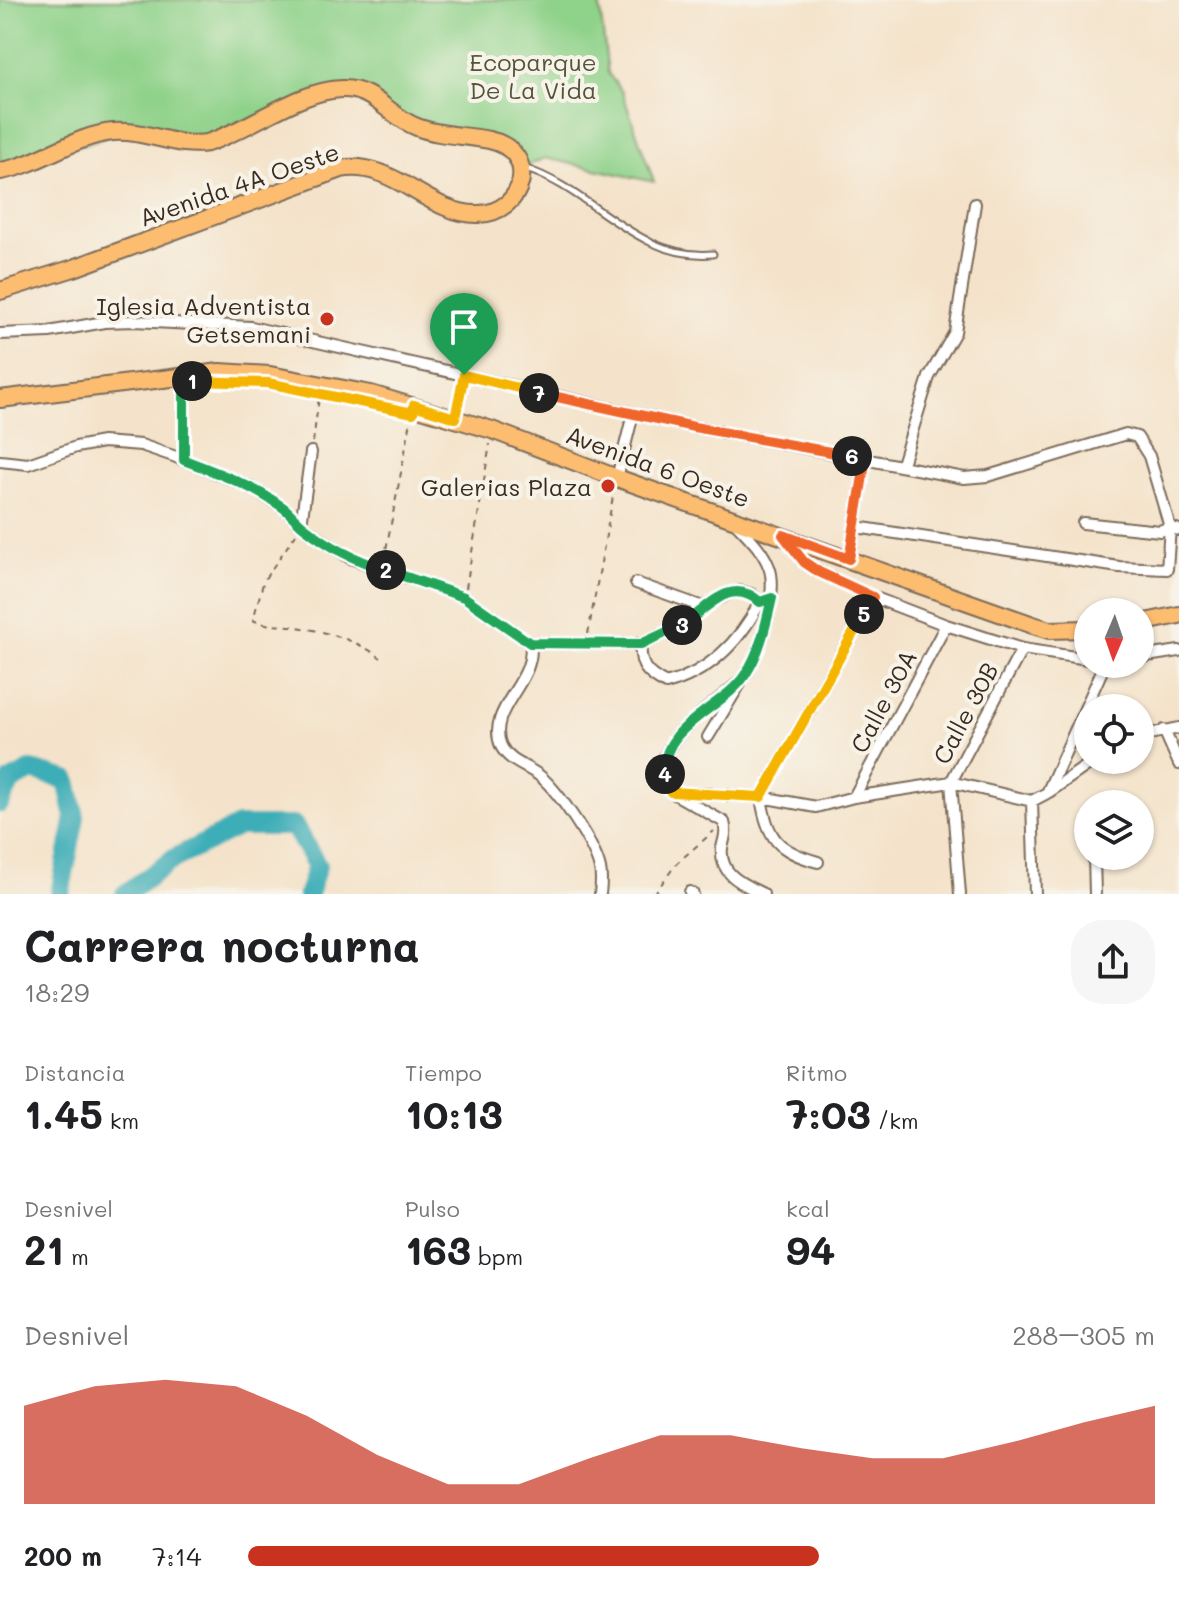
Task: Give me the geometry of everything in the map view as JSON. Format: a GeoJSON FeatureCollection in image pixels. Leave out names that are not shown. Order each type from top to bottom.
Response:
{"type":"FeatureCollection","features":[{"type":"Feature","properties":{"kind":"main road","name":"Avenida 4A Oeste"},"geometry":{"type":"LineString","coordinates":[[0,171],[26,165],[94,135],[116,131],[180,142],[207,143],[302,99],[343,89],[365,93],[420,128],[498,143],[511,150],[522,168],[521,182],[514,197],[491,211],[476,214],[450,208],[380,173],[341,169],[74,268],[0,291]]}},
{"type":"Feature","properties":{"kind":"main road","name":"Avenida 6 Oeste"},"geometry":{"type":"LineString","coordinates":[[0,399],[184,375],[245,372],[321,384],[414,405],[492,430],[617,478],[1049,630],[1074,629]]}},
{"type":"Feature","properties":{"kind":"main road"},"geometry":{"type":"LineString","coordinates":[[1154,620],[1179,615]]}},
{"type":"Feature","properties":{"kind":"street"},"geometry":{"type":"LineString","coordinates":[[902,464],[929,377],[955,332],[975,204]]}},
{"type":"Feature","properties":{"kind":"street"},"geometry":{"type":"LineString","coordinates":[[0,334],[49,332],[104,322],[134,321],[251,327],[633,414],[977,478],[1126,434],[1137,437],[1149,456],[1174,529],[1167,569],[1119,567],[856,527]]}},
{"type":"Feature","properties":{"kind":"street"},"geometry":{"type":"LineString","coordinates":[[617,478],[633,414]]}},
{"type":"Feature","properties":{"kind":"street"},"geometry":{"type":"LineString","coordinates":[[0,461],[28,464],[76,447],[112,442],[141,445],[248,486],[284,508],[301,525],[350,558],[464,597],[530,643],[641,644],[686,623],[703,607],[728,594],[740,591],[751,594],[760,602]]}},
{"type":"Feature","properties":{"kind":"street"},"geometry":{"type":"LineString","coordinates":[[301,525],[311,452]]}},
{"type":"Feature","properties":{"kind":"street"},"geometry":{"type":"LineString","coordinates":[[852,559],[866,458]]}},
{"type":"Feature","properties":{"kind":"street"},"geometry":{"type":"LineString","coordinates":[[708,737],[744,677],[763,636],[772,598],[770,568],[754,543],[732,519]]}},
{"type":"Feature","properties":{"kind":"street"},"geometry":{"type":"LineString","coordinates":[[1083,523],[1160,531],[1174,529]]}},
{"type":"Feature","properties":{"kind":"street"},"geometry":{"type":"LineString","coordinates":[[783,535],[804,562],[873,597],[1022,649],[1074,657]]}},
{"type":"Feature","properties":{"kind":"street"},"geometry":{"type":"LineString","coordinates":[[636,583],[703,607]]}},
{"type":"Feature","properties":{"kind":"street"},"geometry":{"type":"LineString","coordinates":[[818,862],[793,855],[772,838],[761,797],[873,597]]}},
{"type":"Feature","properties":{"kind":"street"},"geometry":{"type":"LineString","coordinates":[[641,644],[643,668],[666,684],[676,681],[697,673],[718,657],[746,629],[760,602],[772,598]]}},
{"type":"Feature","properties":{"kind":"street","name":"Calle 30A"},"geometry":{"type":"LineString","coordinates":[[854,797],[946,625]]}},
{"type":"Feature","properties":{"kind":"street"},"geometry":{"type":"LineString","coordinates":[[530,643],[533,656],[502,714],[498,728],[501,745],[511,758],[545,781],[576,822],[601,871],[600,894]]}},
{"type":"Feature","properties":{"kind":"street","name":"Calle 30B"},"geometry":{"type":"LineString","coordinates":[[960,894],[951,782],[1022,649]]}},
{"type":"Feature","properties":{"kind":"street"},"geometry":{"type":"LineString","coordinates":[[1154,655],[1179,651]]}},
{"type":"Feature","properties":{"kind":"street"},"geometry":{"type":"LineString","coordinates":[[744,677],[682,730],[669,748],[664,763],[666,785],[671,792],[724,822],[726,829],[722,851],[727,872],[736,881],[763,894]]}},
{"type":"Feature","properties":{"kind":"street"},"geometry":{"type":"LineString","coordinates":[[1047,793],[1099,678]]}},
{"type":"Feature","properties":{"kind":"street"},"geometry":{"type":"LineString","coordinates":[[1154,732],[1179,728]]}},
{"type":"Feature","properties":{"kind":"street"},"geometry":{"type":"LineString","coordinates":[[1164,730],[1179,764]]}},
{"type":"Feature","properties":{"kind":"street"},"geometry":{"type":"LineString","coordinates":[[671,792],[761,797],[816,807],[854,797],[951,782],[1032,801],[1075,774]]}},
{"type":"Feature","properties":{"kind":"street"},"geometry":{"type":"LineString","coordinates":[[1032,801],[1035,894]]}},
{"type":"Feature","properties":{"kind":"street"},"geometry":{"type":"LineString","coordinates":[[1094,870],[1095,894]]}},
{"type":"Feature","properties":{"kind":"lane"},"geometry":{"type":"LineString","coordinates":[[522,168],[544,174],[643,241],[672,252],[695,256],[713,254]]}},
{"type":"Feature","properties":{"kind":"path"},"geometry":{"type":"LineString","coordinates":[[184,375],[184,460]]}},
{"type":"Feature","properties":{"kind":"path"},"geometry":{"type":"LineString","coordinates":[[455,418],[464,375]]}},
{"type":"Feature","properties":{"kind":"path"},"geometry":{"type":"LineString","coordinates":[[311,452],[321,384]]}},
{"type":"Feature","properties":{"kind":"path"},"geometry":{"type":"LineString","coordinates":[[382,569],[414,405]]}},
{"type":"Feature","properties":{"kind":"path"},"geometry":{"type":"LineString","coordinates":[[464,597],[492,430]]}},
{"type":"Feature","properties":{"kind":"path"},"geometry":{"type":"LineString","coordinates":[[586,643],[617,478]]}},
{"type":"Feature","properties":{"kind":"path"},"geometry":{"type":"LineString","coordinates":[[301,525],[264,580],[253,620],[260,624],[304,628],[363,644],[381,658]]}},
{"type":"Feature","properties":{"kind":"path"},"geometry":{"type":"LineString","coordinates":[[654,894],[677,863],[724,822]]}},
{"type":"Feature","properties":{"kind":"green space","name":"Ecoparque De La Vida"},"geometry":{"type":"Polygon","coordinates":[[[0,0],[599,0],[608,73],[622,92],[654,182],[545,158],[522,168],[515,155],[437,133],[343,89],[213,141],[122,132],[0,171],[0,0]]]}},
{"type":"Feature","properties":{"kind":"waterway"},"geometry":{"type":"LineString","coordinates":[[0,803],[11,781],[32,770],[67,780],[75,817],[60,894]]}},
{"type":"Feature","properties":{"kind":"waterway"},"geometry":{"type":"LineString","coordinates":[[125,894],[175,858],[239,826],[294,826],[317,866],[308,894]]}},
{"type":"Feature","properties":{"kind":"place","name":"Iglesia Adventista Getsemani"},"geometry":{"type":"Point","coordinates":[327,319]}},
{"type":"Feature","properties":{"kind":"place","name":"Galerias Plaza"},"geometry":{"type":"Point","coordinates":[608,486]}},
{"type":"Feature","properties":{"kind":"route"},"geometry":{"type":"LineString","coordinates":[[464,375],[694,427],[866,458],[849,559],[783,535],[804,562],[840,583],[873,597],[761,797],[671,792],[666,785],[664,763],[669,748],[682,730],[744,677],[763,636],[772,598],[760,602],[751,594],[740,591],[728,594],[703,607],[686,623],[641,644],[530,643],[487,610],[464,597],[350,558],[301,525],[284,508],[248,486],[184,460],[184,382],[219,380],[268,383],[413,413],[414,405],[455,418],[464,375]]}}]}
